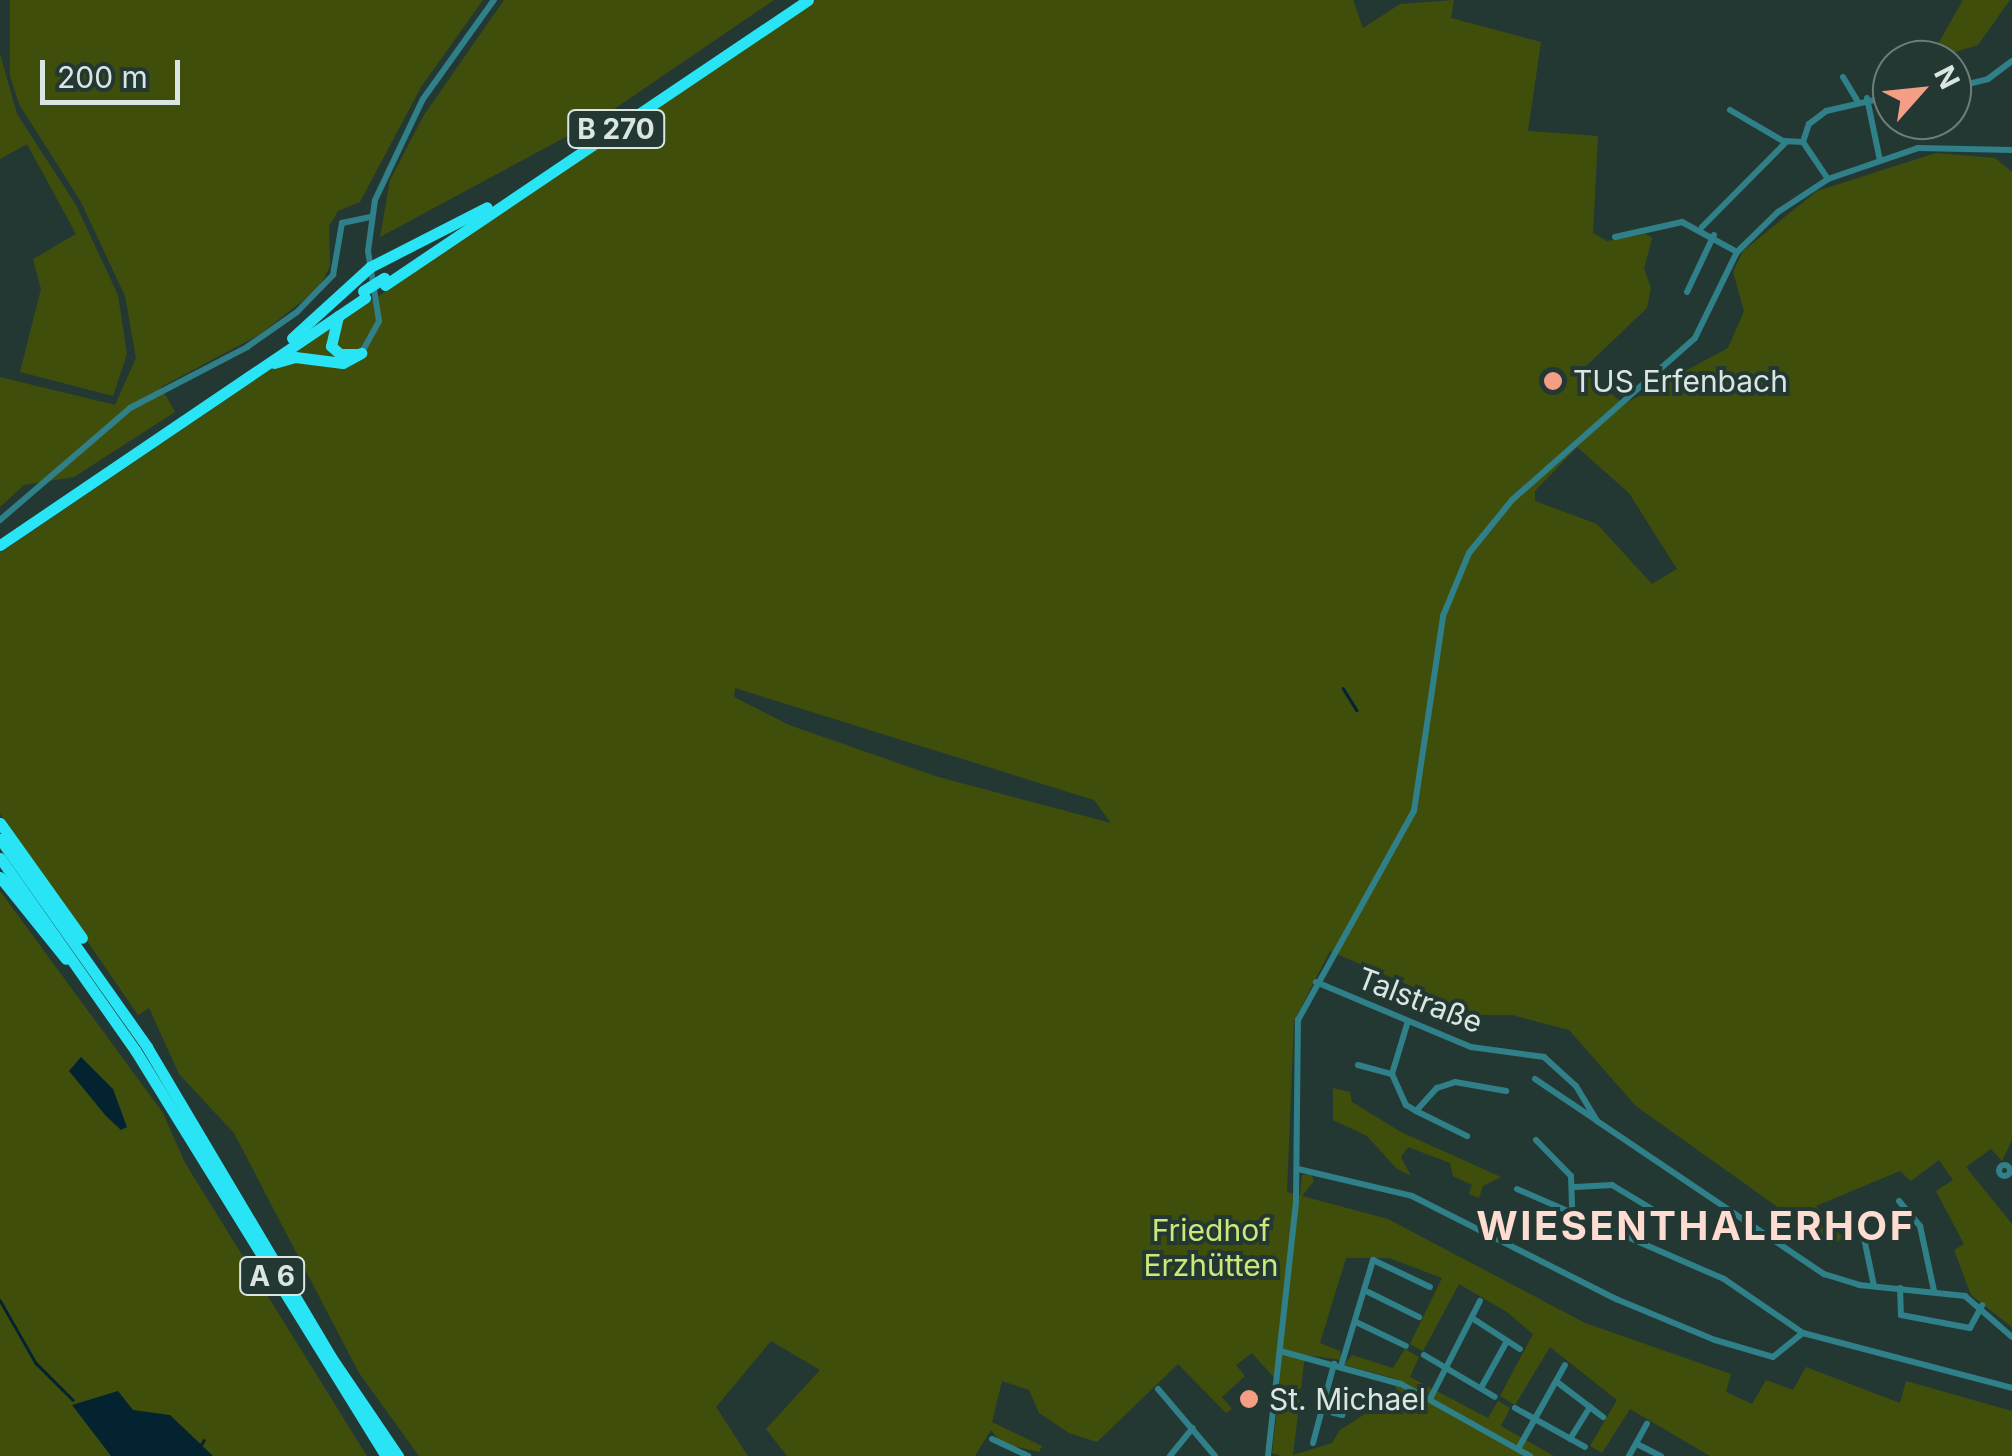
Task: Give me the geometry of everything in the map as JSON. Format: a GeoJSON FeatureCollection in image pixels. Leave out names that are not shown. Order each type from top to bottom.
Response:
{"type":"FeatureCollection","features":[{"type":"Feature","properties":{"kind":"highway","name":"B 270"},"geometry":{"type":"LineString","coordinates":[[385,281],[487,207],[796,0]]}},
{"type":"Feature","properties":{"kind":"highway","name":"B 270"},"geometry":{"type":"LineString","coordinates":[[2,542],[292,338],[364,295],[808,0]]}},
{"type":"Feature","properties":{"kind":"highway"},"geometry":{"type":"LineString","coordinates":[[292,338],[370,267],[487,207]]}},
{"type":"Feature","properties":{"kind":"highway","name":"B 270"},"geometry":{"type":"LineString","coordinates":[[190,411],[338,316],[364,295]]}},
{"type":"Feature","properties":{"kind":"highway"},"geometry":{"type":"LineString","coordinates":[[338,316],[331,346],[346,356],[361,353]]}},
{"type":"Feature","properties":{"kind":"highway"},"geometry":{"type":"LineString","coordinates":[[266,364],[295,357],[342,363],[361,353]]}},
{"type":"Feature","properties":{"kind":"highway"},"geometry":{"type":"LineString","coordinates":[[0,822],[70,918],[114,999]]}},
{"type":"Feature","properties":{"kind":"highway","name":"A 6"},"geometry":{"type":"LineString","coordinates":[[0,839],[114,999],[398,1456]]}},
{"type":"Feature","properties":{"kind":"highway","name":"A 6"},"geometry":{"type":"LineString","coordinates":[[0,858],[93,987],[386,1456]]}},
{"type":"Feature","properties":{"kind":"highway","name":"A 6"},"geometry":{"type":"LineString","coordinates":[[0,877],[93,987]]}},
{"type":"Feature","properties":{"kind":"street"},"geometry":{"type":"LineString","coordinates":[[361,353],[379,321],[370,267],[370,217],[390,164],[423,99],[494,0]]}},
{"type":"Feature","properties":{"kind":"street"},"geometry":{"type":"LineString","coordinates":[[1972,83],[1988,79],[2012,61]]}},
{"type":"Feature","properties":{"kind":"street"},"geometry":{"type":"LineString","coordinates":[[1842,78],[1857,100]]}},
{"type":"Feature","properties":{"kind":"street"},"geometry":{"type":"LineString","coordinates":[[1867,98],[1880,160]]}},
{"type":"Feature","properties":{"kind":"street"},"geometry":{"type":"LineString","coordinates":[[1804,142],[1820,114],[1872,98]]}},
{"type":"Feature","properties":{"kind":"street"},"geometry":{"type":"LineString","coordinates":[[1730,110],[1786,142],[1804,142]]}},
{"type":"Feature","properties":{"kind":"street"},"geometry":{"type":"LineString","coordinates":[[1702,228],[1786,142]]}},
{"type":"Feature","properties":{"kind":"street"},"geometry":{"type":"LineString","coordinates":[[1804,142],[1828,179]]}},
{"type":"Feature","properties":{"kind":"street"},"geometry":{"type":"LineString","coordinates":[[1268,1456],[1298,1169],[1297,1026],[1316,982],[1414,810],[1426,760],[1438,642],[1455,580],[1490,524],[1695,338],[1738,252],[1778,212],[1828,179],[1932,146],[2012,150]]}},
{"type":"Feature","properties":{"kind":"street"},"geometry":{"type":"LineString","coordinates":[[0,520],[130,408],[247,347],[298,312],[333,275],[340,226],[352,216],[370,217]]}},
{"type":"Feature","properties":{"kind":"street"},"geometry":{"type":"LineString","coordinates":[[1615,237],[1668,222],[1702,228],[1738,252]]}},
{"type":"Feature","properties":{"kind":"street"},"geometry":{"type":"LineString","coordinates":[[1686,292],[1714,236]]}},
{"type":"Feature","properties":{"kind":"street","name":"Talstraße"},"geometry":{"type":"LineString","coordinates":[[1316,982],[1471,1047],[1544,1058],[1576,1086],[1597,1121]]}},
{"type":"Feature","properties":{"kind":"street"},"geometry":{"type":"LineString","coordinates":[[1408,1021],[1392,1074],[1399,1098],[1416,1111],[1467,1136]]}},
{"type":"Feature","properties":{"kind":"street"},"geometry":{"type":"LineString","coordinates":[[1358,1065],[1392,1074]]}},
{"type":"Feature","properties":{"kind":"street","name":"Talstraße"},"geometry":{"type":"LineString","coordinates":[[1535,1079],[1824,1274],[1874,1286],[1934,1291],[1982,1306],[2012,1337]]}},
{"type":"Feature","properties":{"kind":"street"},"geometry":{"type":"LineString","coordinates":[[1416,1111],[1446,1084],[1506,1091]]}},
{"type":"Feature","properties":{"kind":"street"},"geometry":{"type":"LineString","coordinates":[[1536,1140],[1575,1186],[1572,1214]]}},
{"type":"Feature","properties":{"kind":"street"},"geometry":{"type":"LineString","coordinates":[[1298,1169],[1412,1196],[1616,1300],[1715,1340],[1773,1357],[1804,1332]]}},
{"type":"Feature","properties":{"kind":"street"},"geometry":{"type":"LineString","coordinates":[[1575,1186],[1612,1185],[1665,1217]]}},
{"type":"Feature","properties":{"kind":"street"},"geometry":{"type":"LineString","coordinates":[[1517,1189],[1724,1279],[1804,1332],[2012,1388]]}},
{"type":"Feature","properties":{"kind":"street"},"geometry":{"type":"LineString","coordinates":[[1899,1200],[1909,1205],[1920,1226],[1934,1291]]}},
{"type":"Feature","properties":{"kind":"street"},"geometry":{"type":"LineString","coordinates":[[1860,1219],[1874,1286]]}},
{"type":"Feature","properties":{"kind":"street"},"geometry":{"type":"LineString","coordinates":[[1313,1443],[1338,1365],[1358,1323],[1373,1260],[1430,1288]]}},
{"type":"Feature","properties":{"kind":"street"},"geometry":{"type":"LineString","coordinates":[[1900,1288],[1901,1315],[1970,1328],[1982,1306]]}},
{"type":"Feature","properties":{"kind":"street"},"geometry":{"type":"LineString","coordinates":[[1368,1292],[1419,1316]]}},
{"type":"Feature","properties":{"kind":"street"},"geometry":{"type":"LineString","coordinates":[[1430,1399],[1480,1301]]}},
{"type":"Feature","properties":{"kind":"street"},"geometry":{"type":"LineString","coordinates":[[1472,1318],[1520,1349]]}},
{"type":"Feature","properties":{"kind":"street"},"geometry":{"type":"LineString","coordinates":[[1358,1323],[1406,1346]]}},
{"type":"Feature","properties":{"kind":"street"},"geometry":{"type":"LineString","coordinates":[[1481,1388],[1507,1341]]}},
{"type":"Feature","properties":{"kind":"street"},"geometry":{"type":"LineString","coordinates":[[1280,1351],[1338,1365],[1430,1399],[1530,1456]]}},
{"type":"Feature","properties":{"kind":"street"},"geometry":{"type":"LineString","coordinates":[[1424,1355],[1495,1396]]}},
{"type":"Feature","properties":{"kind":"street"},"geometry":{"type":"LineString","coordinates":[[1518,1449],[1565,1365]]}},
{"type":"Feature","properties":{"kind":"street"},"geometry":{"type":"LineString","coordinates":[[1557,1382],[1603,1417]]}},
{"type":"Feature","properties":{"kind":"street"},"geometry":{"type":"LineString","coordinates":[[1158,1389],[1216,1456]]}},
{"type":"Feature","properties":{"kind":"street"},"geometry":{"type":"LineString","coordinates":[[1515,1408],[1585,1447]]}},
{"type":"Feature","properties":{"kind":"street"},"geometry":{"type":"LineString","coordinates":[[1570,1439],[1590,1408]]}},
{"type":"Feature","properties":{"kind":"street"},"geometry":{"type":"LineString","coordinates":[[1322,1410],[1342,1415]]}},
{"type":"Feature","properties":{"kind":"street"},"geometry":{"type":"LineString","coordinates":[[1630,1456],[1647,1424]]}},
{"type":"Feature","properties":{"kind":"street"},"geometry":{"type":"LineString","coordinates":[[1170,1456],[1192,1428]]}},
{"type":"Feature","properties":{"kind":"street"},"geometry":{"type":"LineString","coordinates":[[992,1438],[1028,1456]]}},
{"type":"Feature","properties":{"kind":"street"},"geometry":{"type":"LineString","coordinates":[[1636,1444],[1660,1456]]}},
{"type":"Feature","properties":{"kind":"green space"},"geometry":{"type":"Polygon","coordinates":[[[10,0],[483,0],[421,87],[360,202],[338,211],[329,226],[330,266],[319,288],[259,335],[161,387],[175,412],[74,477],[24,485],[0,507],[0,377],[115,405],[136,358],[125,296],[81,202],[19,104],[10,76],[10,0]]]}},
{"type":"Feature","properties":{"kind":"green space"},"geometry":{"type":"Polygon","coordinates":[[[504,0],[774,0],[601,118],[380,237],[390,180],[424,115],[504,0]]]}},
{"type":"Feature","properties":{"kind":"green space","name":"Friedhof Erzhütten"},"geometry":{"type":"Polygon","coordinates":[[[815,0],[1353,0],[1363,28],[1400,4],[1454,0],[1451,18],[1541,42],[1528,131],[1598,136],[1593,233],[1607,241],[1646,234],[1652,238],[1644,269],[1651,288],[1647,308],[1582,370],[1624,404],[1728,348],[1744,311],[1733,272],[1743,251],[1817,191],[1936,153],[1995,158],[2012,172],[2012,1140],[2002,1161],[1991,1149],[1966,1167],[2012,1224],[2012,1327],[1971,1295],[1954,1250],[1964,1244],[1936,1191],[1953,1180],[1939,1160],[1911,1181],[1900,1171],[1816,1206],[1843,1238],[1831,1245],[1636,1106],[1569,1030],[1512,1015],[1478,1015],[1330,951],[1294,1021],[1287,1192],[1300,1195],[1302,1175],[1311,1174],[1314,1181],[1302,1196],[1388,1219],[1585,1323],[1731,1374],[1726,1392],[1752,1404],[1766,1380],[1793,1390],[1806,1367],[1900,1403],[1906,1381],[2012,1411],[2012,1456],[1710,1456],[1630,1409],[1602,1453],[1590,1446],[1617,1400],[1550,1347],[1515,1405],[1500,1396],[1533,1334],[1507,1312],[1459,1284],[1423,1351],[1410,1344],[1442,1278],[1389,1258],[1346,1258],[1320,1343],[1340,1351],[1341,1360],[1305,1355],[1293,1455],[1332,1443],[1340,1430],[1371,1410],[1392,1413],[1397,1379],[1344,1365],[1352,1355],[1393,1368],[1405,1349],[1419,1357],[1410,1377],[1488,1418],[1498,1401],[1510,1408],[1501,1426],[1554,1456],[1281,1456],[1272,1453],[1280,1384],[1252,1353],[1236,1365],[1245,1376],[1222,1397],[1232,1409],[1226,1413],[1178,1364],[1097,1442],[1069,1433],[1039,1413],[1029,1390],[1002,1381],[992,1422],[1042,1446],[1039,1452],[1001,1443],[991,1430],[975,1456],[787,1456],[766,1429],[820,1370],[771,1341],[716,1407],[748,1456],[419,1456],[359,1373],[234,1133],[179,1074],[149,1008],[138,1015],[0,814],[0,553],[815,0]],[[1577,447],[1535,491],[1535,501],[1597,524],[1652,584],[1677,569],[1629,493],[1577,447]],[[735,688],[734,697],[789,725],[935,776],[1111,823],[1094,800],[735,688]]]}},
{"type":"Feature","properties":{"kind":"green space"},"geometry":{"type":"Polygon","coordinates":[[[1963,0],[2010,0],[1978,45],[1972,47],[1972,40],[1940,40],[1963,0]]]}},
{"type":"Feature","properties":{"kind":"green space"},"geometry":{"type":"Polygon","coordinates":[[[0,54],[17,114],[76,205],[118,295],[127,354],[113,396],[20,372],[41,289],[33,259],[76,234],[27,144],[0,159],[0,54]]]}},
{"type":"Feature","properties":{"kind":"green space"},"geometry":{"type":"Polygon","coordinates":[[[0,891],[163,1113],[185,1163],[367,1456],[0,1456],[0,891]]]}},
{"type":"Feature","properties":{"kind":"green space"},"geometry":{"type":"Polygon","coordinates":[[[1333,1088],[1350,1092],[1352,1102],[1401,1132],[1501,1177],[1483,1186],[1479,1198],[1469,1194],[1472,1185],[1453,1176],[1450,1163],[1408,1147],[1401,1157],[1411,1176],[1396,1168],[1367,1136],[1333,1120],[1333,1088]]]}},
{"type":"Feature","properties":{"kind":"water"},"geometry":{"type":"Polygon","coordinates":[[[81,1057],[113,1089],[127,1127],[121,1130],[106,1116],[69,1071],[81,1057]]]}},
{"type":"Feature","properties":{"kind":"water"},"geometry":{"type":"Polygon","coordinates":[[[118,1391],[133,1410],[170,1415],[213,1456],[111,1456],[72,1405],[118,1391]]]}},
{"type":"Feature","properties":{"kind":"waterway"},"geometry":{"type":"LineString","coordinates":[[1343,688],[1357,710]]}},
{"type":"Feature","properties":{"kind":"waterway"},"geometry":{"type":"LineString","coordinates":[[0,1300],[36,1363],[73,1400]]}},
{"type":"Feature","properties":{"kind":"waterway"},"geometry":{"type":"LineString","coordinates":[[199,1448],[204,1440]]}},
{"type":"Feature","properties":{"kind":"place","name":"TUS Erfenbach"},"geometry":{"type":"Point","coordinates":[1553,381]}},
{"type":"Feature","properties":{"kind":"place","name":"St. Michael"},"geometry":{"type":"Point","coordinates":[1249,1399]}},
{"type":"Feature","properties":{"kind":"district","name":"WIESENTHALERHOF"},"geometry":{"type":"Point","coordinates":[1696,1226]}}]}
